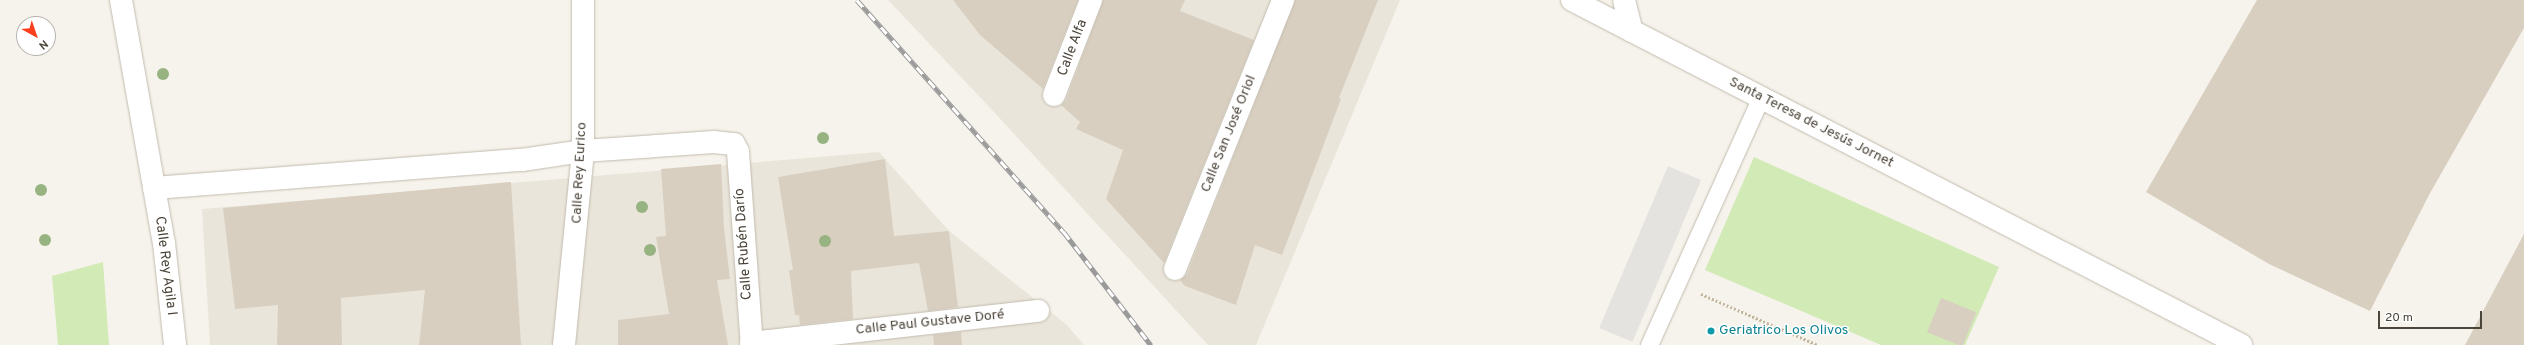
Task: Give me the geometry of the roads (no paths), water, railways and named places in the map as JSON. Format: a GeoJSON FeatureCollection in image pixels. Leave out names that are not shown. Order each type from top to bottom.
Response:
{"type":"FeatureCollection","features":[{"type":"Feature","properties":{"kind":"street","name":"Calle Rey Agila I"},"geometry":{"type":"LineString","coordinates":[[121,0],[164,243],[175,345]]}},
{"type":"Feature","properties":{"kind":"street","name":"Calle Rey Eurico"},"geometry":{"type":"LineString","coordinates":[[564,345],[583,151],[583,0]]}},
{"type":"Feature","properties":{"kind":"street","name":"Calle Alfa"},"geometry":{"type":"LineString","coordinates":[[1054,95],[1091,0]]}},
{"type":"Feature","properties":{"kind":"street","name":"Calle San José Oriol"},"geometry":{"type":"LineString","coordinates":[[1176,269],[1283,0]]}},
{"type":"Feature","properties":{"kind":"street","name":"Santa Teresa de Jesús Jornet"},"geometry":{"type":"LineString","coordinates":[[1572,0],[2241,345]]}},
{"type":"Feature","properties":{"kind":"street"},"geometry":{"type":"LineString","coordinates":[[1624,0],[1632,31]]}},
{"type":"Feature","properties":{"kind":"street","name":"Calle Rubén Darío"},"geometry":{"type":"LineString","coordinates":[[583,151],[714,142],[734,144],[738,152],[752,344]]}},
{"type":"Feature","properties":{"kind":"street"},"geometry":{"type":"LineString","coordinates":[[154,188],[522,160],[583,151]]}},
{"type":"Feature","properties":{"kind":"street","name":"Calle Paul Gustave Doré"},"geometry":{"type":"LineString","coordinates":[[752,344],[1038,311]]}},
{"type":"Feature","properties":{"kind":"lane"},"geometry":{"type":"LineString","coordinates":[[1649,345],[1761,97]]}},
{"type":"Feature","properties":{"kind":"railway"},"geometry":{"type":"LineString","coordinates":[[857,0],[1064,232],[1151,345]]}},
{"type":"Feature","properties":{"kind":"place","name":"Geriatrico Los Olivos"},"geometry":{"type":"Point","coordinates":[1711,331]}}]}
